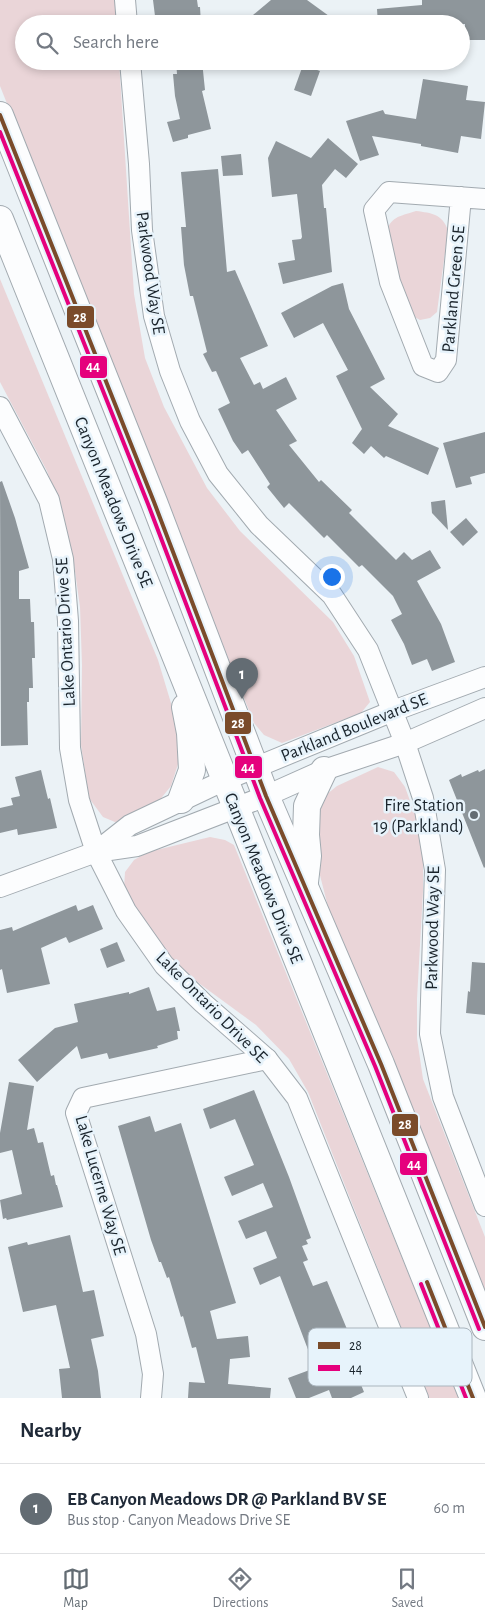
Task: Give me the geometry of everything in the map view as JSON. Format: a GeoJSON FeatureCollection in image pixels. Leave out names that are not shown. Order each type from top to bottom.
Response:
{"type":"FeatureCollection","features":[{"type":"Feature","properties":{"kind":"main road","name":"Canyon Meadows Drive SE"},"geometry":{"type":"LineString","coordinates":[[0,115],[150,493],[266,796],[381,1064],[485,1327]]}},
{"type":"Feature","properties":{"kind":"main road","name":"Canyon Meadows Drive SE"},"geometry":{"type":"LineString","coordinates":[[0,219],[445,1328]]}},
{"type":"Feature","properties":{"kind":"main road"},"geometry":{"type":"LineString","coordinates":[[174,650],[190,733],[192,770],[181,800]]}},
{"type":"Feature","properties":{"kind":"main road"},"geometry":{"type":"LineString","coordinates":[[305,887],[308,856],[306,835],[307,806],[324,770]]}},
{"type":"Feature","properties":{"kind":"main road","name":"Canyon Meadows Drive SE"},"geometry":{"type":"LineString","coordinates":[[468,1386],[473,1398]]}},
{"type":"Feature","properties":{"kind":"street"},"geometry":{"type":"LineString","coordinates":[[125,0],[126,15]]}},
{"type":"Feature","properties":{"kind":"street","name":"Parkwood Way SE"},"geometry":{"type":"LineString","coordinates":[[131,70],[139,164],[142,230],[154,316],[170,371],[190,421],[218,474],[259,525],[332,595],[368,650],[405,743],[423,798],[435,870],[430,1034],[443,1097],[485,1206]]}},
{"type":"Feature","properties":{"kind":"street","name":"Parkland Green SE"},"geometry":{"type":"LineString","coordinates":[[461,198],[446,360],[438,372],[423,366],[390,282],[374,210],[389,192],[485,199]]}},
{"type":"Feature","properties":{"kind":"street","name":"Lake Ontario Drive SE"},"geometry":{"type":"LineString","coordinates":[[0,407],[49,500],[63,559],[68,621],[70,748],[79,800],[96,852],[126,911],[164,965],[203,1003],[267,1059],[297,1098],[390,1328]]}},
{"type":"Feature","properties":{"kind":"street","name":"Parkland Boulevard SE"},"geometry":{"type":"LineString","coordinates":[[96,852],[130,825],[225,780],[393,711],[485,676]]}},
{"type":"Feature","properties":{"kind":"street","name":"Parkland Boulevard SE"},"geometry":{"type":"LineString","coordinates":[[96,852],[138,846],[266,796],[324,770],[405,743],[485,708]]}},
{"type":"Feature","properties":{"kind":"street"},"geometry":{"type":"LineString","coordinates":[[0,887],[96,852]]}},
{"type":"Feature","properties":{"kind":"street","name":"Lake Lucerne Way SE"},"geometry":{"type":"LineString","coordinates":[[151,1398],[153,1374],[146,1334],[76,1113],[83,1098],[267,1059]]}},
{"type":"Feature","properties":{"kind":"street","name":"Lake Ontario Drive SE"},"geometry":{"type":"LineString","coordinates":[[413,1386],[418,1398]]}},
{"type":"Feature","properties":{"kind":"shaded area"},"geometry":{"type":"Polygon","coordinates":[[[0,0],[115,0],[116,15],[15,15],[15,70],[120,70],[134,294],[145,358],[164,407],[207,488],[240,531],[333,622],[354,656],[370,702],[361,713],[282,743],[264,735],[254,723],[0,86],[0,0]]]}},
{"type":"Feature","properties":{"kind":"shaded area"},"geometry":{"type":"Polygon","coordinates":[[[416,211],[436,215],[443,221],[448,230],[437,312],[430,318],[420,320],[411,315],[385,235],[390,224],[396,218],[416,211]]]}},
{"type":"Feature","properties":{"kind":"shaded area"},"geometry":{"type":"Polygon","coordinates":[[[0,279],[158,660],[177,723],[179,761],[171,786],[154,807],[128,821],[115,822],[103,817],[89,798],[81,745],[82,665],[80,607],[73,557],[63,516],[47,471],[0,382],[0,279]]]}},
{"type":"Feature","properties":{"kind":"shaded area"},"geometry":{"type":"Polygon","coordinates":[[[378,767],[394,772],[405,787],[417,820],[423,851],[423,891],[417,999],[417,1038],[423,1079],[485,1237],[485,1308],[334,930],[314,852],[321,799],[337,786],[378,767]]]}},
{"type":"Feature","properties":{"kind":"shaded area"},"geometry":{"type":"Polygon","coordinates":[[[210,837],[225,840],[234,845],[431,1328],[401,1328],[308,1092],[289,1059],[256,1025],[174,965],[135,908],[124,888],[125,872],[134,860],[148,852],[210,837]]]}},
{"type":"Feature","properties":{"kind":"shaded area"},"geometry":{"type":"Polygon","coordinates":[[[424,1386],[454,1386],[459,1398],[429,1398],[424,1386]]]}},
{"type":"Feature","properties":{"kind":"building"},"geometry":{"type":"Polygon","coordinates":[[[153,0],[197,0],[198,7],[200,7],[200,15],[155,15],[153,0]]]}},
{"type":"Feature","properties":{"kind":"building"},"geometry":{"type":"Polygon","coordinates":[[[271,0],[307,0],[328,15],[253,15],[271,0]]]}},
{"type":"Feature","properties":{"kind":"building"},"geometry":{"type":"Polygon","coordinates":[[[422,0],[485,0],[485,40],[470,40],[470,15],[377,15],[377,9],[422,5],[422,0]]]}},
{"type":"Feature","properties":{"kind":"building"},"geometry":{"type":"Polygon","coordinates":[[[177,70],[203,70],[205,90],[202,91],[211,129],[188,135],[188,138],[173,142],[167,122],[180,119],[173,74],[177,74],[177,70]]]}},
{"type":"Feature","properties":{"kind":"building"},"geometry":{"type":"Polygon","coordinates":[[[301,70],[320,71],[311,96],[294,90],[301,70]]]}},
{"type":"Feature","properties":{"kind":"building"},"geometry":{"type":"Polygon","coordinates":[[[423,79],[468,86],[466,100],[485,102],[481,139],[461,136],[458,153],[421,146],[421,144],[372,136],[379,155],[360,161],[346,121],[383,110],[385,114],[416,119],[423,79]]]}},
{"type":"Feature","properties":{"kind":"building"},"geometry":{"type":"Polygon","coordinates":[[[328,138],[358,164],[346,178],[335,169],[322,185],[332,272],[283,284],[278,263],[295,260],[292,240],[301,239],[302,237],[297,194],[272,197],[268,158],[276,141],[311,158],[328,138]]]}},
{"type":"Feature","properties":{"kind":"building"},"geometry":{"type":"Polygon","coordinates":[[[241,154],[243,175],[223,176],[221,156],[241,154]]]}},
{"type":"Feature","properties":{"kind":"building"},"geometry":{"type":"Polygon","coordinates":[[[218,169],[227,272],[235,270],[268,346],[240,358],[254,385],[260,382],[263,389],[286,377],[297,399],[276,410],[297,441],[289,445],[319,482],[321,480],[352,510],[349,513],[396,560],[404,552],[412,560],[430,550],[441,568],[417,581],[441,624],[455,662],[432,671],[427,659],[412,665],[404,644],[391,620],[402,614],[393,596],[362,565],[359,567],[327,535],[324,538],[289,503],[284,508],[267,487],[270,484],[248,450],[242,454],[233,441],[218,409],[230,403],[216,371],[212,372],[203,354],[207,352],[193,296],[190,296],[184,265],[181,227],[186,227],[181,172],[218,169]]]}},
{"type":"Feature","properties":{"kind":"building"},"geometry":{"type":"Polygon","coordinates":[[[343,283],[349,309],[385,379],[370,387],[398,414],[388,426],[439,448],[428,475],[386,456],[384,458],[371,446],[364,454],[352,443],[362,429],[336,376],[348,370],[323,323],[294,338],[281,313],[332,286],[343,283]]]}},
{"type":"Feature","properties":{"kind":"building"},"geometry":{"type":"Polygon","coordinates":[[[485,432],[485,473],[470,477],[472,484],[456,488],[443,443],[485,432]]]}},
{"type":"Feature","properties":{"kind":"building"},"geometry":{"type":"Polygon","coordinates":[[[2,481],[29,568],[19,571],[19,599],[30,599],[31,622],[34,622],[35,658],[32,658],[33,688],[29,688],[29,702],[27,702],[28,745],[1,746],[0,482],[2,481]]]}},
{"type":"Feature","properties":{"kind":"building"},"geometry":{"type":"Polygon","coordinates":[[[445,500],[448,530],[432,513],[431,502],[445,500]]]}},
{"type":"Feature","properties":{"kind":"building"},"geometry":{"type":"Polygon","coordinates":[[[466,518],[478,532],[463,546],[450,532],[466,518]]]}},
{"type":"Feature","properties":{"kind":"building","name":"Fire Station 19 (Parkland)"},"geometry":{"type":"Polygon","coordinates":[[[485,769],[484,868],[449,780],[461,774],[462,777],[485,769]]]}},
{"type":"Feature","properties":{"kind":"building"},"geometry":{"type":"Polygon","coordinates":[[[41,770],[57,828],[18,835],[17,829],[0,833],[0,808],[13,805],[11,798],[20,796],[15,777],[41,770]]]}},
{"type":"Feature","properties":{"kind":"building"},"geometry":{"type":"Polygon","coordinates":[[[76,905],[78,911],[93,905],[103,929],[69,943],[66,937],[41,948],[50,984],[7,993],[2,969],[0,970],[0,930],[12,927],[13,931],[76,905]]]}},
{"type":"Feature","properties":{"kind":"building"},"geometry":{"type":"Polygon","coordinates":[[[117,942],[125,961],[107,968],[100,949],[117,942]]]}},
{"type":"Feature","properties":{"kind":"building"},"geometry":{"type":"Polygon","coordinates":[[[472,962],[485,963],[485,1015],[466,1013],[468,991],[470,992],[472,962]]]}},
{"type":"Feature","properties":{"kind":"building"},"geometry":{"type":"Polygon","coordinates":[[[149,987],[157,1011],[175,1007],[180,1031],[177,1031],[178,1039],[157,1046],[158,1048],[109,1059],[107,1053],[81,1059],[77,1046],[37,1082],[18,1060],[55,1028],[78,1022],[74,1004],[129,992],[129,994],[149,987]]]}},
{"type":"Feature","properties":{"kind":"building"},"geometry":{"type":"Polygon","coordinates":[[[9,1082],[34,1086],[27,1130],[34,1128],[38,1143],[43,1142],[51,1176],[54,1175],[63,1207],[7,1220],[6,1218],[3,1219],[0,1200],[22,1194],[12,1150],[0,1153],[0,1133],[9,1082]]]}},
{"type":"Feature","properties":{"kind":"building"},"geometry":{"type":"Polygon","coordinates":[[[254,1090],[311,1238],[306,1240],[308,1244],[302,1246],[308,1260],[303,1262],[313,1286],[327,1281],[347,1328],[308,1328],[308,1350],[280,1276],[260,1285],[253,1268],[277,1258],[266,1231],[246,1239],[238,1221],[273,1207],[263,1183],[232,1196],[224,1177],[254,1165],[235,1119],[210,1129],[203,1109],[254,1090]]]}},
{"type":"Feature","properties":{"kind":"building"},"geometry":{"type":"Polygon","coordinates":[[[150,1116],[155,1132],[181,1123],[236,1303],[210,1311],[217,1339],[248,1336],[250,1357],[230,1359],[228,1384],[271,1388],[270,1398],[188,1398],[189,1382],[205,1383],[196,1347],[192,1348],[169,1277],[167,1278],[161,1262],[159,1262],[151,1240],[118,1126],[150,1116]]]}},
{"type":"Feature","properties":{"kind":"building"},"geometry":{"type":"Polygon","coordinates":[[[70,1235],[83,1292],[94,1290],[104,1336],[91,1339],[98,1371],[101,1398],[62,1398],[59,1369],[70,1368],[56,1305],[23,1312],[8,1247],[27,1242],[28,1245],[70,1235]]]}},
{"type":"Feature","properties":{"kind":"building"},"geometry":{"type":"Polygon","coordinates":[[[308,1371],[308,1386],[362,1386],[364,1392],[351,1398],[332,1398],[329,1390],[309,1398],[296,1398],[288,1378],[308,1371]]]}},
{"type":"Feature","properties":{"kind":"transit line","name":"28"},"geometry":{"type":"LineString","coordinates":[[0,115],[154,502],[266,796],[381,1064],[485,1327]]}},
{"type":"Feature","properties":{"kind":"transit line","name":"44"},"geometry":{"type":"LineString","coordinates":[[0,132],[148,504],[260,798],[375,1066],[479,1329]]}},
{"type":"Feature","properties":{"kind":"transit line","name":"28"},"geometry":{"type":"LineString","coordinates":[[427,1282],[445,1328]]}},
{"type":"Feature","properties":{"kind":"transit line","name":"44"},"geometry":{"type":"LineString","coordinates":[[421,1284],[438,1328]]}},
{"type":"Feature","properties":{"kind":"transit line","name":"44"},"geometry":{"type":"LineString","coordinates":[[461,1386],[466,1398]]}},
{"type":"Feature","properties":{"kind":"transit line","name":"28"},"geometry":{"type":"LineString","coordinates":[[468,1386],[473,1398]]}},
{"type":"Feature","properties":{"kind":"place","name":"EB Canyon Meadows DR @ Parkland BV SE"},"geometry":{"type":"Point","coordinates":[242,699]}},
{"type":"Feature","properties":{"kind":"place","name":"Fire Station 19 (Parkland)"},"geometry":{"type":"Point","coordinates":[474,815]}}]}
